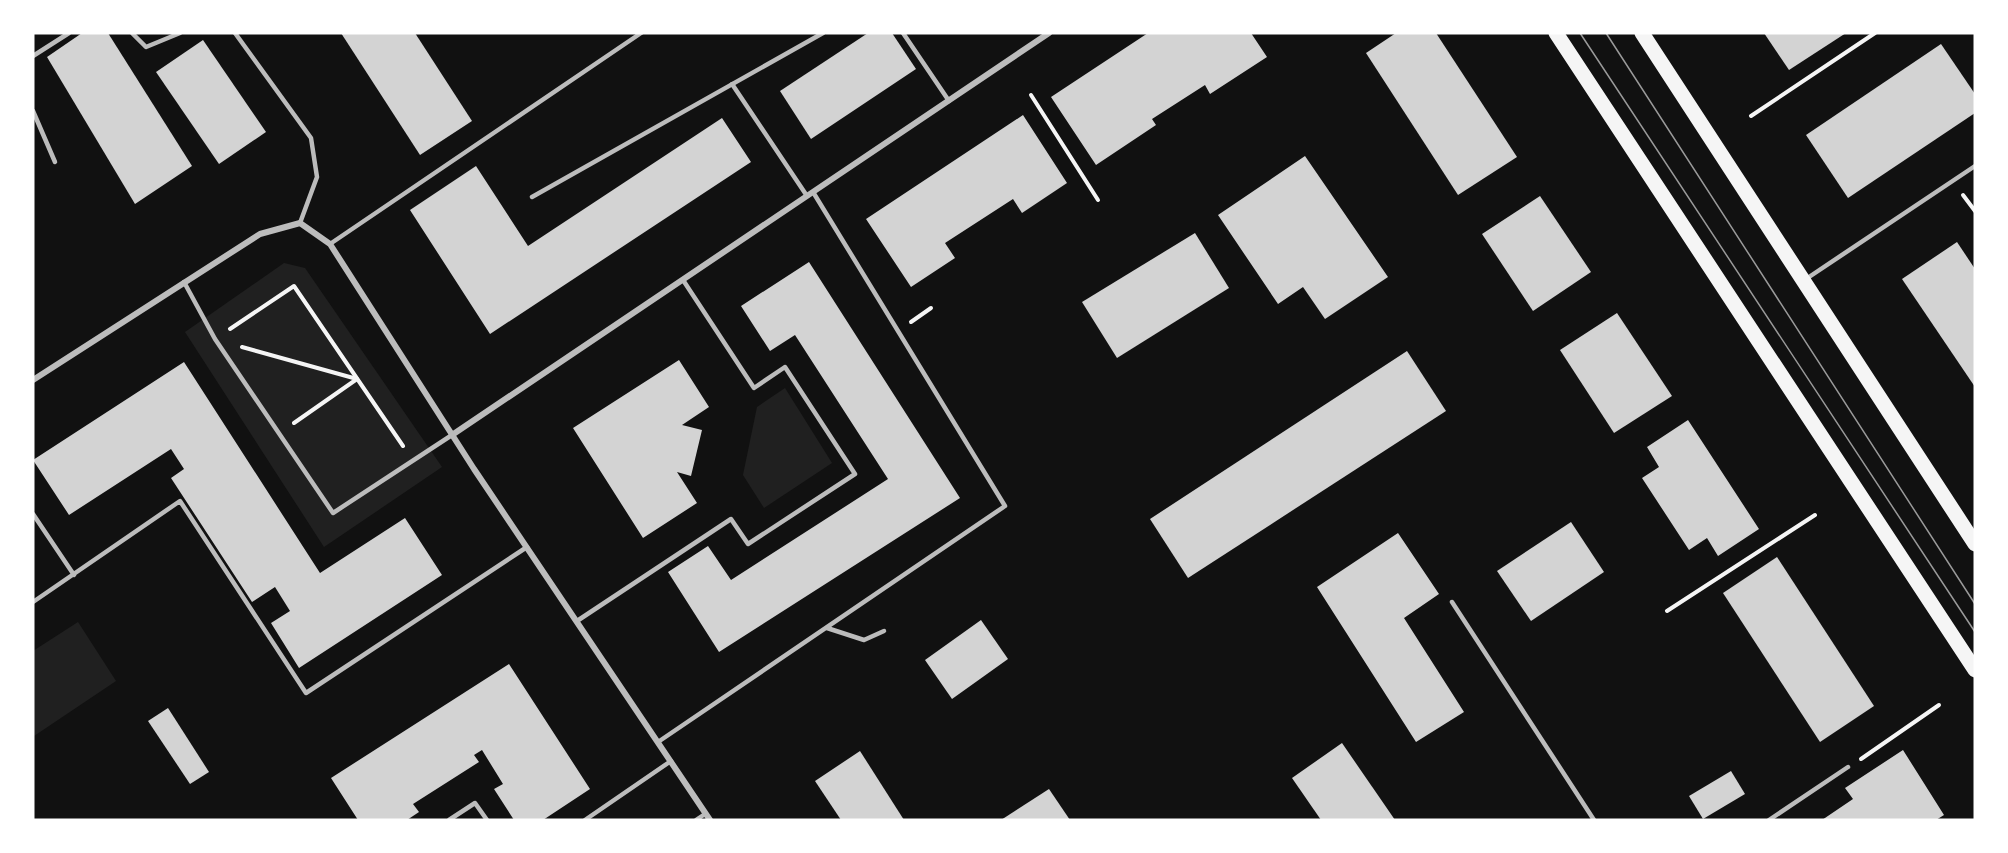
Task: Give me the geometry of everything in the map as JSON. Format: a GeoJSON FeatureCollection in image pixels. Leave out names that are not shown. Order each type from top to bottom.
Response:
{"type":"FeatureCollection","features":[{"type":"Feature","properties":{"kind":"main road"},"geometry":{"type":"LineString","coordinates":[[1557,33],[1975,670]]}},
{"type":"Feature","properties":{"kind":"main road"},"geometry":{"type":"LineString","coordinates":[[1642,33],[1975,544]]}},
{"type":"Feature","properties":{"kind":"street"},"geometry":{"type":"LineString","coordinates":[[452,435],[1049,33]]}},
{"type":"Feature","properties":{"kind":"street"},"geometry":{"type":"LineString","coordinates":[[33,380],[260,234],[300,223],[330,244],[452,435],[708,817]]}},
{"type":"Feature","properties":{"kind":"lane"},"geometry":{"type":"LineString","coordinates":[[33,56],[69,33]]}},
{"type":"Feature","properties":{"kind":"lane"},"geometry":{"type":"LineString","coordinates":[[132,33],[146,47],[180,33]]}},
{"type":"Feature","properties":{"kind":"lane"},"geometry":{"type":"LineString","coordinates":[[235,33],[311,138],[317,177],[300,223]]}},
{"type":"Feature","properties":{"kind":"lane"},"geometry":{"type":"LineString","coordinates":[[330,244],[641,33]]}},
{"type":"Feature","properties":{"kind":"lane"},"geometry":{"type":"LineString","coordinates":[[532,196],[823,33]]}},
{"type":"Feature","properties":{"kind":"lane"},"geometry":{"type":"LineString","coordinates":[[903,33],[950,100]]}},
{"type":"Feature","properties":{"kind":"lane"},"geometry":{"type":"LineString","coordinates":[[732,84],[807,196]]}},
{"type":"Feature","properties":{"kind":"lane"},"geometry":{"type":"LineString","coordinates":[[33,111],[55,162]]}},
{"type":"Feature","properties":{"kind":"lane"},"geometry":{"type":"LineString","coordinates":[[1804,281],[1975,166]]}},
{"type":"Feature","properties":{"kind":"lane"},"geometry":{"type":"LineString","coordinates":[[658,742],[1005,506],[813,192]]}},
{"type":"Feature","properties":{"kind":"lane"},"geometry":{"type":"LineString","coordinates":[[577,621],[731,519],[747,544],[855,474],[785,368],[754,388],[683,280]]}},
{"type":"Feature","properties":{"kind":"lane"},"geometry":{"type":"LineString","coordinates":[[184,282],[215,339],[333,513],[412,459],[452,435]]}},
{"type":"Feature","properties":{"kind":"lane"},"geometry":{"type":"LineString","coordinates":[[33,602],[180,501],[306,693],[527,547]]}},
{"type":"Feature","properties":{"kind":"lane"},"geometry":{"type":"LineString","coordinates":[[33,514],[74,575]]}},
{"type":"Feature","properties":{"kind":"lane"},"geometry":{"type":"LineString","coordinates":[[1452,602],[1594,820]]}},
{"type":"Feature","properties":{"kind":"lane"},"geometry":{"type":"LineString","coordinates":[[827,628],[864,640],[884,631]]}},
{"type":"Feature","properties":{"kind":"lane"},"geometry":{"type":"LineString","coordinates":[[585,820],[671,761]]}},
{"type":"Feature","properties":{"kind":"lane"},"geometry":{"type":"LineString","coordinates":[[1769,820],[1848,767]]}},
{"type":"Feature","properties":{"kind":"lane"},"geometry":{"type":"LineString","coordinates":[[449,820],[475,803],[487,820]]}},
{"type":"Feature","properties":{"kind":"lane"},"geometry":{"type":"LineString","coordinates":[[696,820],[708,817]]}},
{"type":"Feature","properties":{"kind":"path"},"geometry":{"type":"LineString","coordinates":[[1751,116],[1875,33]]}},
{"type":"Feature","properties":{"kind":"path"},"geometry":{"type":"LineString","coordinates":[[1032,95],[1098,200]]}},
{"type":"Feature","properties":{"kind":"path"},"geometry":{"type":"LineString","coordinates":[[215,339],[294,286],[412,459]]}},
{"type":"Feature","properties":{"kind":"path"},"geometry":{"type":"LineString","coordinates":[[215,339],[357,379]]}},
{"type":"Feature","properties":{"kind":"path"},"geometry":{"type":"LineString","coordinates":[[279,433],[357,379]]}},
{"type":"Feature","properties":{"kind":"path"},"geometry":{"type":"LineString","coordinates":[[1667,611],[1815,515]]}},
{"type":"Feature","properties":{"kind":"path"},"geometry":{"type":"LineString","coordinates":[[1848,767],[1939,705]]}},
{"type":"Feature","properties":{"kind":"shaded area"},"geometry":{"type":"Polygon","coordinates":[[[284,263],[305,268],[442,467],[324,547],[185,332],[284,263]]]}},
{"type":"Feature","properties":{"kind":"shaded area"},"geometry":{"type":"Polygon","coordinates":[[[785,388],[832,463],[764,508],[743,475],[757,407],[785,388]]]}},
{"type":"Feature","properties":{"kind":"shaded area"},"geometry":{"type":"Polygon","coordinates":[[[78,622],[116,681],[34,736],[33,651],[78,622]]]}},
{"type":"Feature","properties":{"kind":"building"},"geometry":{"type":"Polygon","coordinates":[[[82,33],[108,33],[192,166],[135,204],[47,57],[82,33]]]}},
{"type":"Feature","properties":{"kind":"building"},"geometry":{"type":"Polygon","coordinates":[[[341,33],[415,33],[472,121],[420,155],[341,33]]]}},
{"type":"Feature","properties":{"kind":"building"},"geometry":{"type":"Polygon","coordinates":[[[868,33],[892,33],[916,69],[811,139],[780,91],[868,33]]]}},
{"type":"Feature","properties":{"kind":"building"},"geometry":{"type":"Polygon","coordinates":[[[1148,33],[1251,33],[1267,57],[1210,94],[1205,85],[1152,119],[1156,125],[1096,165],[1051,97],[1148,33]]]}},
{"type":"Feature","properties":{"kind":"building"},"geometry":{"type":"Polygon","coordinates":[[[1396,33],[1436,33],[1517,157],[1458,195],[1366,53],[1396,33]]]}},
{"type":"Feature","properties":{"kind":"building"},"geometry":{"type":"Polygon","coordinates":[[[1764,33],[1846,33],[1789,70],[1764,33]]]}},
{"type":"Feature","properties":{"kind":"building"},"geometry":{"type":"Polygon","coordinates":[[[203,40],[266,132],[219,164],[156,72],[203,40]]]}},
{"type":"Feature","properties":{"kind":"building"},"geometry":{"type":"Polygon","coordinates":[[[1941,44],[1975,94],[1975,113],[1848,198],[1806,135],[1941,44]]]}},
{"type":"Feature","properties":{"kind":"building"},"geometry":{"type":"Polygon","coordinates":[[[1023,115],[1067,183],[1022,213],[1013,199],[945,243],[955,258],[911,287],[866,219],[1023,115]]]}},
{"type":"Feature","properties":{"kind":"building"},"geometry":{"type":"Polygon","coordinates":[[[722,118],[751,162],[490,334],[410,210],[476,166],[528,246],[722,118]]]}},
{"type":"Feature","properties":{"kind":"building"},"geometry":{"type":"Polygon","coordinates":[[[1305,156],[1388,277],[1325,319],[1303,287],[1278,304],[1218,215],[1305,156]]]}},
{"type":"Feature","properties":{"kind":"building"},"geometry":{"type":"Polygon","coordinates":[[[1540,196],[1591,272],[1533,311],[1482,234],[1540,196]]]}},
{"type":"Feature","properties":{"kind":"building"},"geometry":{"type":"Polygon","coordinates":[[[1195,233],[1229,288],[1117,358],[1082,302],[1195,233]]]}},
{"type":"Feature","properties":{"kind":"building"},"geometry":{"type":"Polygon","coordinates":[[[1957,242],[1975,269],[1975,387],[1902,279],[1957,242]]]}},
{"type":"Feature","properties":{"kind":"building"},"geometry":{"type":"Polygon","coordinates":[[[809,262],[960,498],[719,652],[668,572],[708,546],[731,580],[888,479],[795,335],[770,351],[741,306],[809,262]]]}},
{"type":"Feature","properties":{"kind":"building"},"geometry":{"type":"Polygon","coordinates":[[[1617,313],[1672,396],[1614,433],[1560,350],[1617,313]]]}},
{"type":"Feature","properties":{"kind":"building"},"geometry":{"type":"Polygon","coordinates":[[[1407,351],[1446,411],[1188,578],[1150,519],[1407,351]]]}},
{"type":"Feature","properties":{"kind":"building"},"geometry":{"type":"Polygon","coordinates":[[[679,360],[709,407],[682,425],[702,430],[691,476],[677,472],[697,503],[643,538],[573,428],[679,360]]]}},
{"type":"Feature","properties":{"kind":"building"},"geometry":{"type":"Polygon","coordinates":[[[184,362],[320,573],[405,518],[442,575],[299,668],[271,623],[290,611],[275,587],[252,602],[171,478],[184,469],[171,449],[69,515],[33,460],[184,362]]]}},
{"type":"Feature","properties":{"kind":"building"},"geometry":{"type":"Polygon","coordinates":[[[1688,420],[1759,529],[1718,556],[1707,538],[1689,550],[1642,478],[1659,467],[1647,447],[1688,420]]]}},
{"type":"Feature","properties":{"kind":"building"},"geometry":{"type":"Polygon","coordinates":[[[1571,522],[1604,572],[1531,621],[1497,571],[1571,522]]]}},
{"type":"Feature","properties":{"kind":"building"},"geometry":{"type":"Polygon","coordinates":[[[1398,533],[1439,594],[1404,618],[1464,712],[1416,742],[1317,587],[1398,533]]]}},
{"type":"Feature","properties":{"kind":"building"},"geometry":{"type":"Polygon","coordinates":[[[1777,557],[1874,706],[1820,742],[1723,593],[1777,557]]]}},
{"type":"Feature","properties":{"kind":"building"},"geometry":{"type":"Polygon","coordinates":[[[981,620],[1008,659],[952,699],[925,660],[981,620]]]}},
{"type":"Feature","properties":{"kind":"building"},"geometry":{"type":"Polygon","coordinates":[[[509,664],[590,789],[543,820],[514,820],[494,789],[503,784],[482,750],[474,755],[479,762],[413,804],[419,812],[407,820],[358,820],[331,778],[509,664]]]}},
{"type":"Feature","properties":{"kind":"building"},"geometry":{"type":"Polygon","coordinates":[[[168,708],[209,772],[190,784],[148,721],[168,708]]]}},
{"type":"Feature","properties":{"kind":"building"},"geometry":{"type":"Polygon","coordinates":[[[1342,743],[1395,820],[1321,820],[1292,778],[1342,743]]]}},
{"type":"Feature","properties":{"kind":"building"},"geometry":{"type":"Polygon","coordinates":[[[1903,750],[1944,815],[1936,820],[1822,820],[1853,799],[1845,788],[1903,750]]]}},
{"type":"Feature","properties":{"kind":"building"},"geometry":{"type":"Polygon","coordinates":[[[860,751],[904,820],[841,820],[815,781],[860,751]]]}},
{"type":"Feature","properties":{"kind":"building"},"geometry":{"type":"Polygon","coordinates":[[[1731,771],[1745,794],[1703,819],[1689,796],[1731,771]]]}},
{"type":"Feature","properties":{"kind":"building"},"geometry":{"type":"Polygon","coordinates":[[[1049,789],[1070,820],[1001,820],[1049,789]]]}},
{"type":"Feature","properties":{"kind":"tram line"},"geometry":{"type":"LineString","coordinates":[[1580,33],[1975,632]]}},
{"type":"Feature","properties":{"kind":"tram line"},"geometry":{"type":"LineString","coordinates":[[1606,33],[1975,604]]}}]}
